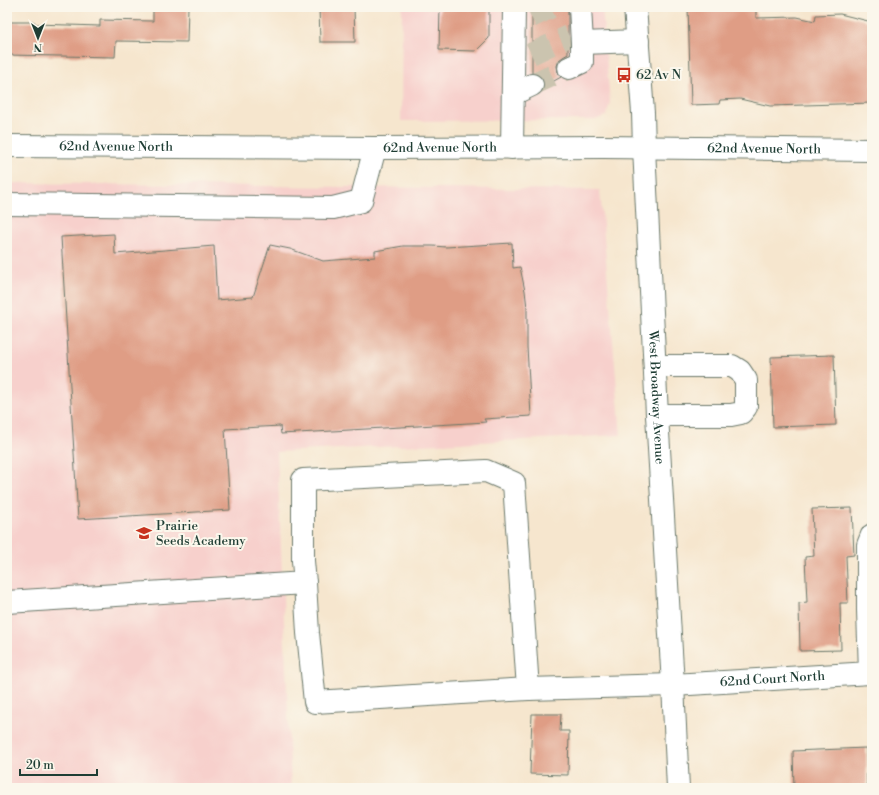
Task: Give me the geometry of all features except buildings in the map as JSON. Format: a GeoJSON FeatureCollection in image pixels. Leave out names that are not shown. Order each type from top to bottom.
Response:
{"type":"FeatureCollection","features":[{"type":"Feature","properties":{"kind":"street"},"geometry":{"type":"LineString","coordinates":[[569,68],[582,62],[577,36],[580,7]]}},
{"type":"Feature","properties":{"kind":"street","name":"West Broadway Avenue"},"geometry":{"type":"LineString","coordinates":[[635,7],[643,113],[657,415],[678,788]]}},
{"type":"Feature","properties":{"kind":"street"},"geometry":{"type":"LineString","coordinates":[[512,148],[523,90],[520,16]]}},
{"type":"Feature","properties":{"kind":"street"},"geometry":{"type":"LineString","coordinates":[[577,36],[638,41]]}},
{"type":"Feature","properties":{"kind":"street","name":"62nd Avenue North"},"geometry":{"type":"LineString","coordinates":[[7,146],[375,148],[604,147],[872,150]]}},
{"type":"Feature","properties":{"kind":"street"},"geometry":{"type":"LineString","coordinates":[[7,204],[333,208],[361,201],[375,148]]}},
{"type":"Feature","properties":{"kind":"street"},"geometry":{"type":"LineString","coordinates":[[655,366],[732,366],[740,371],[746,380],[746,407],[741,413],[731,415],[657,415]]}},
{"type":"Feature","properties":{"kind":"street"},"geometry":{"type":"LineString","coordinates":[[7,602],[305,583],[303,561],[303,480],[486,471],[514,483],[528,689]]}},
{"type":"Feature","properties":{"kind":"street"},"geometry":{"type":"LineString","coordinates":[[871,673],[868,610],[868,545],[872,535]]}},
{"type":"Feature","properties":{"kind":"street","name":"62nd Court North"},"geometry":{"type":"LineString","coordinates":[[305,583],[315,702],[528,689],[673,685],[871,673]]}},
{"type":"Feature","properties":{"kind":"shaded area"},"geometry":{"type":"Polygon","coordinates":[[[402,7],[602,7],[610,103],[606,116],[595,120],[401,121],[402,7]]]}},
{"type":"Feature","properties":{"kind":"shaded area","name":"Prairie Seeds Academy"},"geometry":{"type":"Polygon","coordinates":[[[7,183],[600,190],[621,435],[277,452],[291,788],[7,788],[7,183]]]}},
{"type":"Feature","properties":{"kind":"tunnel"},"geometry":{"type":"LineString","coordinates":[[531,17],[552,7]]}},
{"type":"Feature","properties":{"kind":"tunnel"},"geometry":{"type":"LineString","coordinates":[[531,54],[569,36]]}},
{"type":"Feature","properties":{"kind":"tunnel"},"geometry":{"type":"LineString","coordinates":[[532,85],[569,68]]}},
{"type":"Feature","properties":{"kind":"place","name":"62 Av N"},"geometry":{"type":"Point","coordinates":[624,75]}},
{"type":"Feature","properties":{"kind":"place","name":"Prairie Seeds Academy"},"geometry":{"type":"Point","coordinates":[144,533]}}]}
